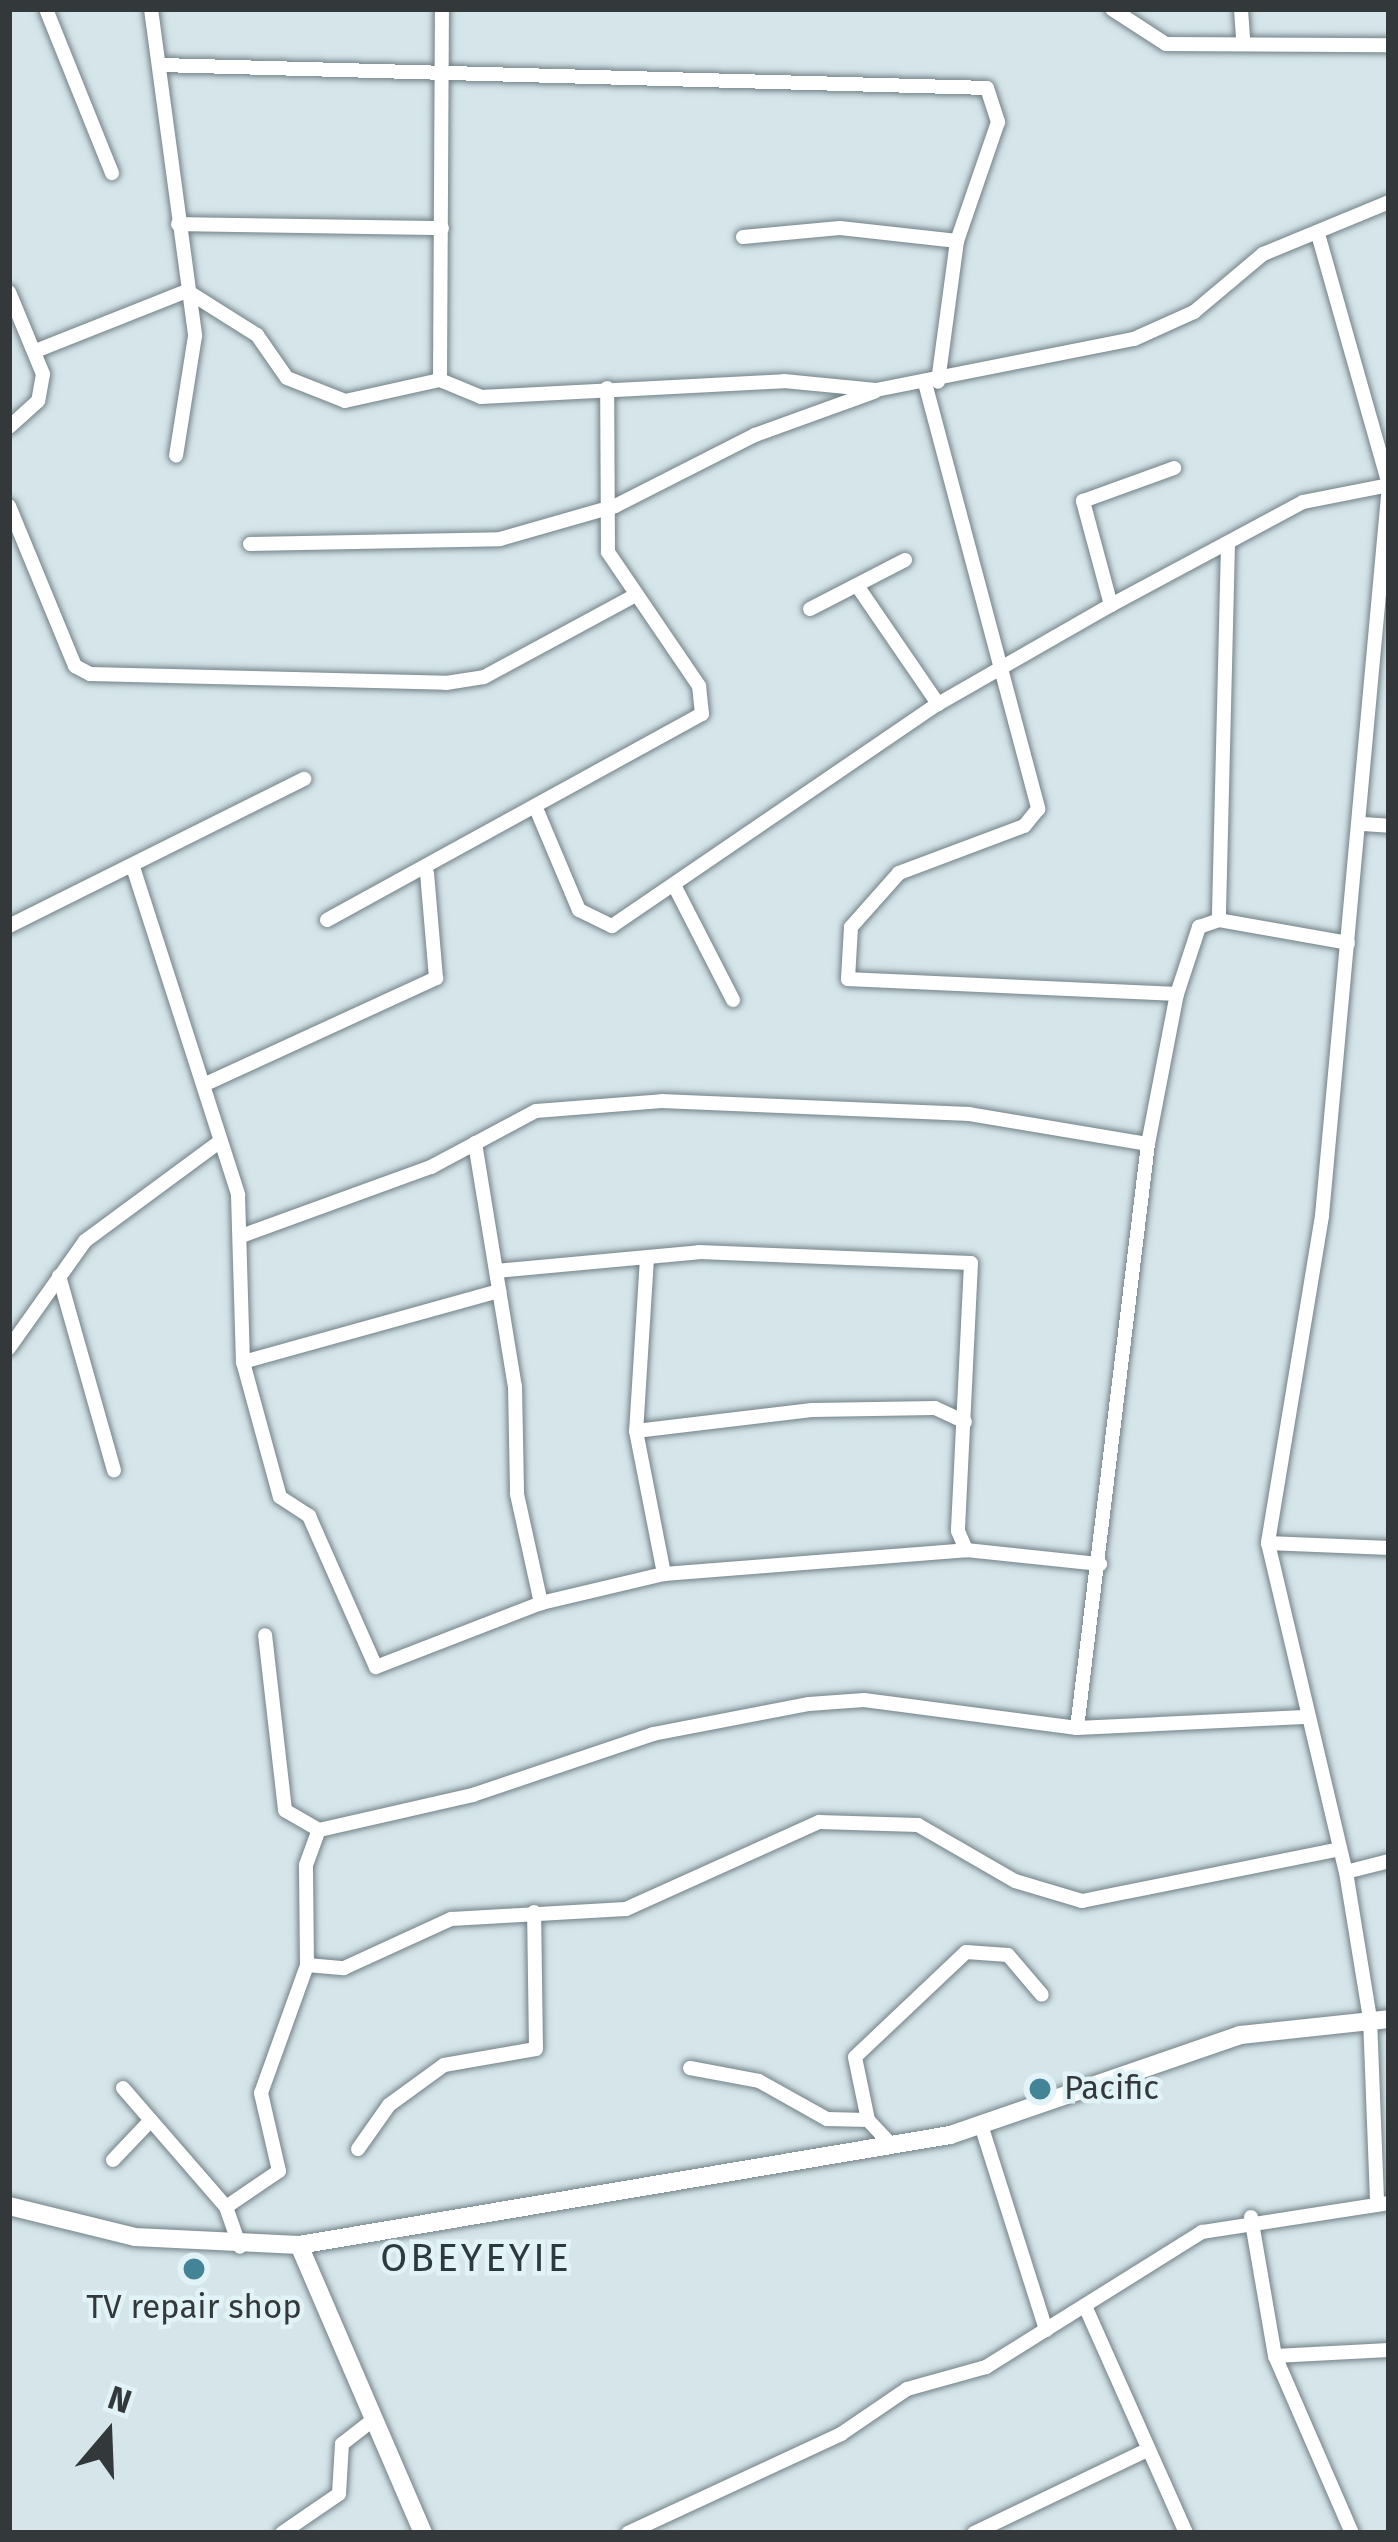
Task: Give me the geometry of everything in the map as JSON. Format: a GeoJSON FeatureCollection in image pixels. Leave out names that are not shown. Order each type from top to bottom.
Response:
{"type":"FeatureCollection","features":[{"type":"Feature","properties":{"kind":"main road"},"geometry":{"type":"LineString","coordinates":[[9,2206],[240,2247],[299,2245],[982,2128],[1240,2035],[1379,2019]]}},
{"type":"Feature","properties":{"kind":"main road"},"geometry":{"type":"LineString","coordinates":[[299,2245],[368,2423],[423,2533]]}},
{"type":"Feature","properties":{"kind":"street"},"geometry":{"type":"LineString","coordinates":[[46,9],[112,173]]}},
{"type":"Feature","properties":{"kind":"street"},"geometry":{"type":"LineString","coordinates":[[151,9],[195,377],[176,456]]}},
{"type":"Feature","properties":{"kind":"street"},"geometry":{"type":"LineString","coordinates":[[440,380],[442,9]]}},
{"type":"Feature","properties":{"kind":"street"},"geometry":{"type":"LineString","coordinates":[[1112,9],[1166,44],[1244,38],[1389,45]]}},
{"type":"Feature","properties":{"kind":"street"},"geometry":{"type":"LineString","coordinates":[[1241,9],[1244,38]]}},
{"type":"Feature","properties":{"kind":"street"},"geometry":{"type":"LineString","coordinates":[[160,64],[987,88],[998,122],[957,241],[931,382],[1000,673],[1038,809],[1024,826],[898,873],[850,927],[848,979],[1177,994]]}},
{"type":"Feature","properties":{"kind":"street"},"geometry":{"type":"LineString","coordinates":[[250,544],[500,539],[615,506],[755,435],[876,390],[1134,339],[1194,312],[1263,254],[1389,202]]}},
{"type":"Feature","properties":{"kind":"street"},"geometry":{"type":"LineString","coordinates":[[178,224],[442,228]]}},
{"type":"Feature","properties":{"kind":"street"},"geometry":{"type":"LineString","coordinates":[[743,237],[840,228],[957,241]]}},
{"type":"Feature","properties":{"kind":"street"},"geometry":{"type":"LineString","coordinates":[[628,2533],[1046,2330],[1139,2261],[1251,2217],[1383,2203],[1379,2019],[1304,1717],[1268,1543],[1322,1216],[1364,824],[1389,485],[1318,234]]}},
{"type":"Feature","properties":{"kind":"street"},"geometry":{"type":"LineString","coordinates":[[38,350],[187,291]]}},
{"type":"Feature","properties":{"kind":"street"},"geometry":{"type":"LineString","coordinates":[[187,291],[257,335],[287,378],[345,400],[440,380],[481,397],[784,381],[876,390]]}},
{"type":"Feature","properties":{"kind":"street"},"geometry":{"type":"LineString","coordinates":[[9,292],[38,350],[38,401],[9,428]]}},
{"type":"Feature","properties":{"kind":"street"},"geometry":{"type":"LineString","coordinates":[[327,920],[427,873],[702,714],[699,686],[608,552],[615,506],[607,388]]}},
{"type":"Feature","properties":{"kind":"street"},"geometry":{"type":"LineString","coordinates":[[1111,604],[1083,501],[1174,468]]}},
{"type":"Feature","properties":{"kind":"street"},"geometry":{"type":"LineString","coordinates":[[538,812],[562,880],[599,927],[675,887],[938,704],[1000,673],[1111,604],[1303,502],[1389,485]]}},
{"type":"Feature","properties":{"kind":"street"},"geometry":{"type":"LineString","coordinates":[[9,506],[14,538],[75,665],[91,674],[446,683],[484,677],[634,596]]}},
{"type":"Feature","properties":{"kind":"street"},"geometry":{"type":"LineString","coordinates":[[1219,920],[1228,544]]}},
{"type":"Feature","properties":{"kind":"street"},"geometry":{"type":"LineString","coordinates":[[810,609],[905,560]]}},
{"type":"Feature","properties":{"kind":"street"},"geometry":{"type":"LineString","coordinates":[[858,587],[938,704]]}},
{"type":"Feature","properties":{"kind":"street"},"geometry":{"type":"LineString","coordinates":[[9,926],[304,779]]}},
{"type":"Feature","properties":{"kind":"street"},"geometry":{"type":"LineString","coordinates":[[1364,824],[1389,826]]}},
{"type":"Feature","properties":{"kind":"street"},"geometry":{"type":"LineString","coordinates":[[133,867],[210,1082],[218,1143],[244,1235],[243,1362],[280,1497],[309,1516],[376,1667],[542,1604],[664,1574],[966,1550],[1100,1564]]}},
{"type":"Feature","properties":{"kind":"street"},"geometry":{"type":"LineString","coordinates":[[210,1082],[436,978],[427,873]]}},
{"type":"Feature","properties":{"kind":"street"},"geometry":{"type":"LineString","coordinates":[[675,887],[733,1000]]}},
{"type":"Feature","properties":{"kind":"street"},"geometry":{"type":"LineString","coordinates":[[1077,1729],[1148,1144],[1177,994],[1199,927],[1219,920],[1348,943]]}},
{"type":"Feature","properties":{"kind":"street"},"geometry":{"type":"LineString","coordinates":[[244,1235],[475,1143],[536,1111],[662,1101],[969,1114],[1148,1144]]}},
{"type":"Feature","properties":{"kind":"street"},"geometry":{"type":"LineString","coordinates":[[9,1348],[59,1276],[140,1195],[218,1143]]}},
{"type":"Feature","properties":{"kind":"street"},"geometry":{"type":"LineString","coordinates":[[475,1143],[499,1291],[517,1494],[542,1604]]}},
{"type":"Feature","properties":{"kind":"street"},"geometry":{"type":"LineString","coordinates":[[496,1271],[647,1258],[970,1263],[966,1550]]}},
{"type":"Feature","properties":{"kind":"street"},"geometry":{"type":"LineString","coordinates":[[647,1258],[636,1431],[664,1574]]}},
{"type":"Feature","properties":{"kind":"street"},"geometry":{"type":"LineString","coordinates":[[59,1276],[114,1470]]}},
{"type":"Feature","properties":{"kind":"street"},"geometry":{"type":"LineString","coordinates":[[243,1362],[499,1291]]}},
{"type":"Feature","properties":{"kind":"street"},"geometry":{"type":"LineString","coordinates":[[636,1431],[812,1410],[935,1408],[965,1422]]}},
{"type":"Feature","properties":{"kind":"street"},"geometry":{"type":"LineString","coordinates":[[1268,1543],[1389,1548]]}},
{"type":"Feature","properties":{"kind":"street"},"geometry":{"type":"LineString","coordinates":[[265,1635],[285,1810],[319,1830],[758,1710],[864,1700],[1077,1729],[1304,1717]]}},
{"type":"Feature","properties":{"kind":"street"},"geometry":{"type":"LineString","coordinates":[[307,1965],[344,1968],[452,1919],[626,1909],[819,1822],[918,1826],[1015,1881],[1082,1901],[1340,1849]]}},
{"type":"Feature","properties":{"kind":"street"},"geometry":{"type":"LineString","coordinates":[[226,2207],[279,2171],[261,2093],[307,1965],[305,1865],[319,1830]]}},
{"type":"Feature","properties":{"kind":"street"},"geometry":{"type":"LineString","coordinates":[[1346,1872],[1389,1862]]}},
{"type":"Feature","properties":{"kind":"street"},"geometry":{"type":"LineString","coordinates":[[358,2150],[388,2105],[444,2066],[536,2049],[534,1912]]}},
{"type":"Feature","properties":{"kind":"street"},"geometry":{"type":"LineString","coordinates":[[892,2146],[868,2120],[855,2057],[966,1952],[1008,1955],[1042,1995]]}},
{"type":"Feature","properties":{"kind":"street"},"geometry":{"type":"LineString","coordinates":[[689,2068],[759,2081],[827,2119],[868,2120]]}},
{"type":"Feature","properties":{"kind":"street"},"geometry":{"type":"LineString","coordinates":[[124,2088],[226,2207],[240,2247]]}},
{"type":"Feature","properties":{"kind":"street"},"geometry":{"type":"LineString","coordinates":[[112,2160],[150,2121]]}},
{"type":"Feature","properties":{"kind":"street"},"geometry":{"type":"LineString","coordinates":[[982,2128],[1046,2330]]}},
{"type":"Feature","properties":{"kind":"street"},"geometry":{"type":"LineString","coordinates":[[1251,2217],[1275,2356],[1352,2533]]}},
{"type":"Feature","properties":{"kind":"street"},"geometry":{"type":"LineString","coordinates":[[1084,2306],[1143,2452],[1186,2533]]}},
{"type":"Feature","properties":{"kind":"street"},"geometry":{"type":"LineString","coordinates":[[1275,2356],[1389,2350]]}},
{"type":"Feature","properties":{"kind":"street"},"geometry":{"type":"LineString","coordinates":[[282,2533],[339,2494],[342,2444],[368,2423]]}},
{"type":"Feature","properties":{"kind":"street"},"geometry":{"type":"LineString","coordinates":[[974,2533],[1019,2527],[1143,2452]]}},
{"type":"Feature","properties":{"kind":"place","name":"Pacific"},"geometry":{"type":"Point","coordinates":[1040,2089]}},
{"type":"Feature","properties":{"kind":"place","name":"TV repair shop"},"geometry":{"type":"Point","coordinates":[194,2269]}},
{"type":"Feature","properties":{"kind":"district","name":"OBEYEYIE"},"geometry":{"type":"Point","coordinates":[476,2258]}}]}
